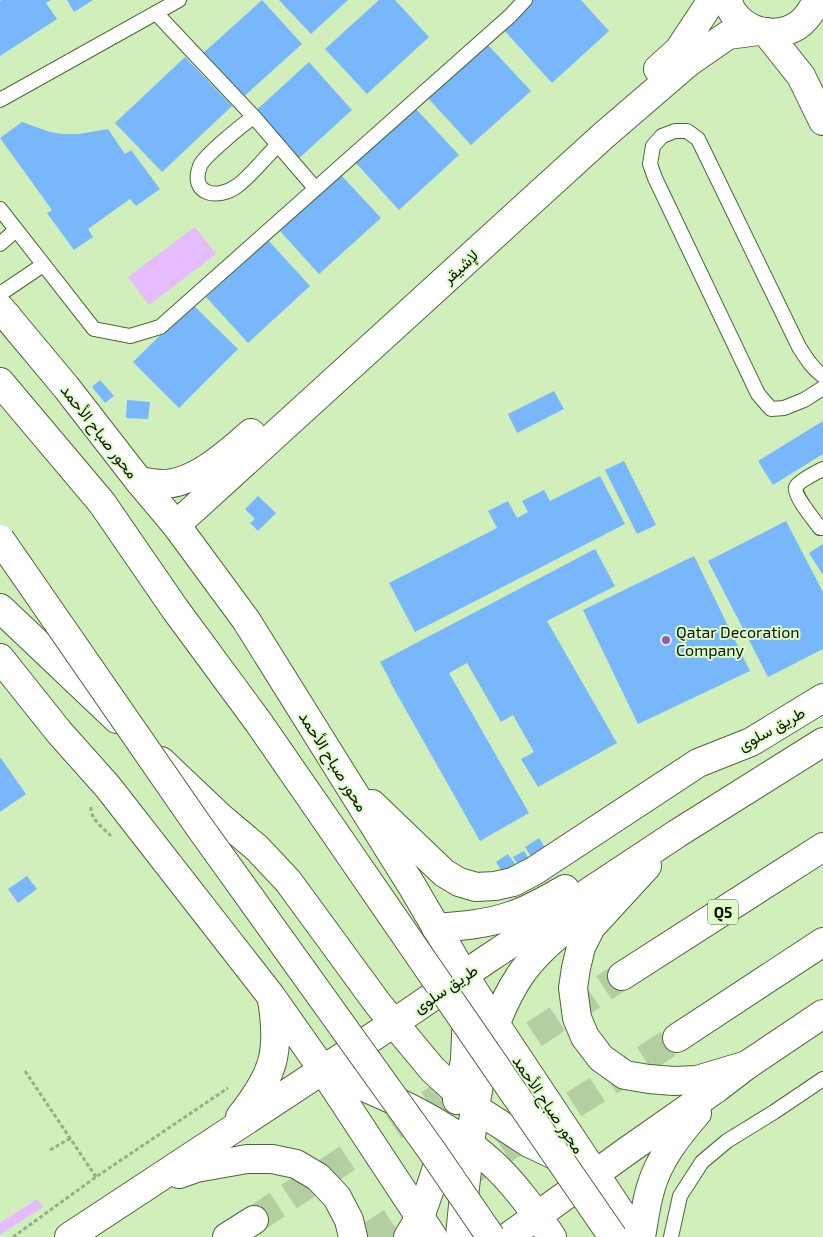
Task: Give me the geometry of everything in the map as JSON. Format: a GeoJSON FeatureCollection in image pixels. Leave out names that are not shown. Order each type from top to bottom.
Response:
{"type":"FeatureCollection","features":[{"type":"Feature","properties":{"kind":"main road","name":"لإشيقر"},"geometry":{"type":"LineString","coordinates":[[139,482],[163,484],[186,480],[214,463],[235,447],[679,50],[712,0]]}},
{"type":"Feature","properties":{"kind":"main road"},"geometry":{"type":"LineString","coordinates":[[727,0],[732,11],[743,23],[762,32],[801,76],[823,121]]}},
{"type":"Feature","properties":{"kind":"main road","name":"لإشيقر"},"geometry":{"type":"LineString","coordinates":[[176,525],[603,136],[689,62],[728,35],[784,31],[790,29],[814,11]]}},
{"type":"Feature","properties":{"kind":"main road"},"geometry":{"type":"LineString","coordinates":[[801,76],[799,54],[814,11]]}},
{"type":"Feature","properties":{"kind":"main road","name":"محور صباح الأحمد"},"geometry":{"type":"LineString","coordinates":[[2,308],[139,482],[176,525],[246,620],[412,886],[464,975],[637,1237]]}},
{"type":"Feature","properties":{"kind":"main road","name":"محور صباح الأحمد"},"geometry":{"type":"LineString","coordinates":[[0,382],[102,503],[175,609],[259,723],[613,1237]]}},
{"type":"Feature","properties":{"kind":"main road"},"geometry":{"type":"LineString","coordinates":[[0,539],[198,825],[432,1151],[491,1237]]}},
{"type":"Feature","properties":{"kind":"main road"},"geometry":{"type":"LineString","coordinates":[[0,608],[220,817],[257,848],[282,874],[378,1004],[433,1070],[467,1101],[529,1143],[596,1174]]}},
{"type":"Feature","properties":{"kind":"main road"},"geometry":{"type":"LineString","coordinates":[[0,658],[108,787],[271,996],[323,1070],[421,1230]]}},
{"type":"Feature","properties":{"kind":"main road","name":"طريق سلوى"},"geometry":{"type":"LineString","coordinates":[[345,780],[444,872],[459,882],[476,887],[495,886],[513,882],[534,871],[698,763],[751,742],[823,698]]}},
{"type":"Feature","properties":{"kind":"main road","name":"طريق سلوى"},"geometry":{"type":"LineString","coordinates":[[69,1237],[678,833],[823,742]]}},
{"type":"Feature","properties":{"kind":"main road"},"geometry":{"type":"LineString","coordinates":[[436,928],[480,924],[514,915],[540,903],[627,854],[678,833]]}},
{"type":"Feature","properties":{"kind":"main road"},"geometry":{"type":"LineString","coordinates":[[460,1237],[460,1137],[467,1101],[485,1061],[496,1024],[510,993],[534,957],[547,944],[678,833]]}},
{"type":"Feature","properties":{"kind":"main road"},"geometry":{"type":"LineString","coordinates":[[678,833],[591,927],[581,947],[574,981],[573,988],[577,1018],[585,1037],[601,1058],[625,1075],[674,1081],[697,1080],[747,1065]]}},
{"type":"Feature","properties":{"kind":"main road","name":"Q5"},"geometry":{"type":"LineString","coordinates":[[622,976],[823,847]]}},
{"type":"Feature","properties":{"kind":"main road"},"geometry":{"type":"LineString","coordinates":[[677,1038],[823,942]]}},
{"type":"Feature","properties":{"kind":"main road"},"geometry":{"type":"LineString","coordinates":[[464,975],[468,1020],[465,1060],[467,1101]]}},
{"type":"Feature","properties":{"kind":"main road"},"geometry":{"type":"LineString","coordinates":[[227,1133],[253,1100],[271,1067],[276,1038],[271,996]]}},
{"type":"Feature","properties":{"kind":"main road"},"geometry":{"type":"LineString","coordinates":[[508,1237],[544,1227],[596,1174],[747,1065],[823,1014]]}},
{"type":"Feature","properties":{"kind":"main road"},"geometry":{"type":"LineString","coordinates":[[323,1070],[405,1106],[460,1137],[493,1164],[511,1182],[544,1227]]}},
{"type":"Feature","properties":{"kind":"main road"},"geometry":{"type":"LineString","coordinates":[[642,1237],[651,1185],[663,1159],[678,1135],[717,1088]]}},
{"type":"Feature","properties":{"kind":"main road"},"geometry":{"type":"LineString","coordinates":[[421,1230],[433,1180],[460,1137]]}},
{"type":"Feature","properties":{"kind":"main road"},"geometry":{"type":"LineString","coordinates":[[146,1186],[196,1168],[247,1158],[272,1159],[296,1164],[318,1177],[337,1197],[349,1220],[353,1237]]}},
{"type":"Feature","properties":{"kind":"main road"},"geometry":{"type":"LineString","coordinates":[[227,1237],[254,1220]]}},
{"type":"Feature","properties":{"kind":"lane"},"geometry":{"type":"LineString","coordinates":[[0,100],[179,0]]}},
{"type":"Feature","properties":{"kind":"lane"},"geometry":{"type":"LineString","coordinates":[[0,209],[94,329],[130,336],[160,327],[502,23],[525,0]]}},
{"type":"Feature","properties":{"kind":"lane"},"geometry":{"type":"LineString","coordinates":[[156,13],[254,117],[315,188]]}},
{"type":"Feature","properties":{"kind":"lane"},"geometry":{"type":"LineString","coordinates":[[254,117],[220,144],[200,164],[198,182],[202,189],[209,194],[220,194],[236,186],[278,145]]}},
{"type":"Feature","properties":{"kind":"lane"},"geometry":{"type":"LineString","coordinates":[[823,376],[816,371],[799,347],[698,139],[687,131],[675,131],[662,136],[653,146],[650,164],[655,178],[758,394],[772,409],[784,408],[804,400],[823,388]]}},
{"type":"Feature","properties":{"kind":"lane"},"geometry":{"type":"LineString","coordinates":[[0,244],[16,230]]}},
{"type":"Feature","properties":{"kind":"lane"},"geometry":{"type":"LineString","coordinates":[[2,308],[44,265]]}},
{"type":"Feature","properties":{"kind":"lane"},"geometry":{"type":"LineString","coordinates":[[823,468],[799,483],[796,487],[796,491],[807,511],[820,528],[823,528]]}},
{"type":"Feature","properties":{"kind":"lane"},"geometry":{"type":"LineString","coordinates":[[671,1237],[680,1196],[702,1162],[727,1141],[823,1079]]}},
{"type":"Feature","properties":{"kind":"path"},"geometry":{"type":"LineString","coordinates":[[25,1071],[96,1177]]}},
{"type":"Feature","properties":{"kind":"path"},"geometry":{"type":"LineString","coordinates":[[13,1237],[96,1177],[211,1101],[235,1082]]}},
{"type":"Feature","properties":{"kind":"path"},"geometry":{"type":"LineString","coordinates":[[50,1150],[70,1138]]}},
{"type":"Feature","properties":{"kind":"shaded area"},"geometry":{"type":"Polygon","coordinates":[[[195,227],[216,254],[149,305],[128,277],[195,227]]]}},
{"type":"Feature","properties":{"kind":"shaded area"},"geometry":{"type":"Polygon","coordinates":[[[37,1199],[43,1207],[0,1235],[0,1223],[37,1199]]]}},
{"type":"Feature","properties":{"kind":"building"},"geometry":{"type":"Polygon","coordinates":[[[51,0],[46,3],[57,19],[0,56],[0,1],[51,0]]]}},
{"type":"Feature","properties":{"kind":"building"},"geometry":{"type":"Polygon","coordinates":[[[67,0],[93,0],[74,12],[67,0]]]}},
{"type":"Feature","properties":{"kind":"building"},"geometry":{"type":"Polygon","coordinates":[[[262,0],[302,44],[240,100],[200,56],[262,0]]]}},
{"type":"Feature","properties":{"kind":"building"},"geometry":{"type":"Polygon","coordinates":[[[279,0],[348,0],[311,34],[279,0]]]}},
{"type":"Feature","properties":{"kind":"building"},"geometry":{"type":"Polygon","coordinates":[[[379,0],[395,0],[429,37],[367,94],[325,49],[379,0]]]}},
{"type":"Feature","properties":{"kind":"building"},"geometry":{"type":"Polygon","coordinates":[[[533,0],[581,0],[609,31],[552,83],[502,28],[533,0]]]}},
{"type":"Feature","properties":{"kind":"building"},"geometry":{"type":"Polygon","coordinates":[[[486,43],[531,91],[471,145],[427,97],[486,43]]]}},
{"type":"Feature","properties":{"kind":"building"},"geometry":{"type":"Polygon","coordinates":[[[185,57],[232,106],[162,172],[115,123],[185,57]]]}},
{"type":"Feature","properties":{"kind":"building"},"geometry":{"type":"Polygon","coordinates":[[[309,62],[352,110],[296,161],[252,114],[309,62]]]}},
{"type":"Feature","properties":{"kind":"building"},"geometry":{"type":"Polygon","coordinates":[[[415,108],[459,155],[399,210],[355,162],[415,108]]]}},
{"type":"Feature","properties":{"kind":"building"},"geometry":{"type":"Polygon","coordinates":[[[22,122],[50,132],[62,134],[79,134],[108,129],[125,154],[131,150],[160,189],[136,206],[130,199],[88,229],[93,237],[74,250],[47,213],[52,210],[0,138],[22,122]]]}},
{"type":"Feature","properties":{"kind":"building"},"geometry":{"type":"Polygon","coordinates":[[[341,175],[381,218],[319,274],[280,231],[341,175]]]}},
{"type":"Feature","properties":{"kind":"building"},"geometry":{"type":"Polygon","coordinates":[[[268,240],[310,286],[248,343],[206,297],[268,240]]]}},
{"type":"Feature","properties":{"kind":"building"},"geometry":{"type":"Polygon","coordinates":[[[192,304],[238,349],[179,408],[133,362],[192,304]]]}},
{"type":"Feature","properties":{"kind":"building"},"geometry":{"type":"Polygon","coordinates":[[[100,380],[114,396],[105,403],[92,387],[100,380]]]}},
{"type":"Feature","properties":{"kind":"building"},"geometry":{"type":"Polygon","coordinates":[[[554,391],[564,409],[517,433],[508,414],[554,391]]]}},
{"type":"Feature","properties":{"kind":"building"},"geometry":{"type":"Polygon","coordinates":[[[127,400],[150,402],[148,419],[126,418],[127,400]]]}},
{"type":"Feature","properties":{"kind":"building"},"geometry":{"type":"Polygon","coordinates":[[[823,421],[823,454],[773,485],[758,461],[823,421]]]}},
{"type":"Feature","properties":{"kind":"building"},"geometry":{"type":"Polygon","coordinates":[[[624,461],[656,525],[637,534],[605,470],[624,461]]]}},
{"type":"Feature","properties":{"kind":"building"},"geometry":{"type":"Polygon","coordinates":[[[600,476],[625,524],[415,632],[389,583],[497,528],[488,511],[508,501],[517,518],[528,512],[522,501],[544,490],[550,501],[600,476]]]}},
{"type":"Feature","properties":{"kind":"building"},"geometry":{"type":"Polygon","coordinates":[[[258,496],[276,513],[258,531],[250,523],[255,519],[245,509],[258,496]]]}},
{"type":"Feature","properties":{"kind":"building"},"geometry":{"type":"Polygon","coordinates":[[[786,521],[823,592],[823,649],[768,677],[708,561],[786,521]]]}},
{"type":"Feature","properties":{"kind":"building"},"geometry":{"type":"Polygon","coordinates":[[[823,544],[823,575],[809,553],[823,544]]]}},
{"type":"Feature","properties":{"kind":"building"},"geometry":{"type":"Polygon","coordinates":[[[595,549],[615,586],[547,621],[617,743],[538,787],[521,759],[534,752],[513,715],[501,722],[467,663],[449,673],[529,813],[480,841],[380,662],[595,549]]]}},
{"type":"Feature","properties":{"kind":"building","name":"Qatar Decoration Company"},"geometry":{"type":"Polygon","coordinates":[[[694,556],[750,671],[638,724],[583,610],[694,556]]]}},
{"type":"Feature","properties":{"kind":"building"},"geometry":{"type":"Polygon","coordinates":[[[0,757],[26,794],[0,812],[0,757]]]}},
{"type":"Feature","properties":{"kind":"building"},"geometry":{"type":"Polygon","coordinates":[[[539,838],[546,849],[532,858],[525,847],[539,838]]]}},
{"type":"Feature","properties":{"kind":"building"},"geometry":{"type":"Polygon","coordinates":[[[524,851],[529,859],[518,865],[513,857],[524,851]]]}},
{"type":"Feature","properties":{"kind":"building"},"geometry":{"type":"Polygon","coordinates":[[[508,854],[516,865],[503,873],[496,862],[508,854]]]}},
{"type":"Feature","properties":{"kind":"building"},"geometry":{"type":"Polygon","coordinates":[[[27,876],[37,889],[18,903],[8,889],[27,876]]]}},
{"type":"Feature","properties":{"kind":"tunnel"},"geometry":{"type":"LineString","coordinates":[[254,1220],[622,976]]}},
{"type":"Feature","properties":{"kind":"tunnel"},"geometry":{"type":"LineString","coordinates":[[468,1173],[677,1038]]}},
{"type":"Feature","properties":{"kind":"tunnel"},"geometry":{"type":"LineString","coordinates":[[368,1237],[434,1194]]}},
{"type":"Feature","properties":{"kind":"place","name":"Qatar Decoration Company"},"geometry":{"type":"Point","coordinates":[666,640]}}]}
